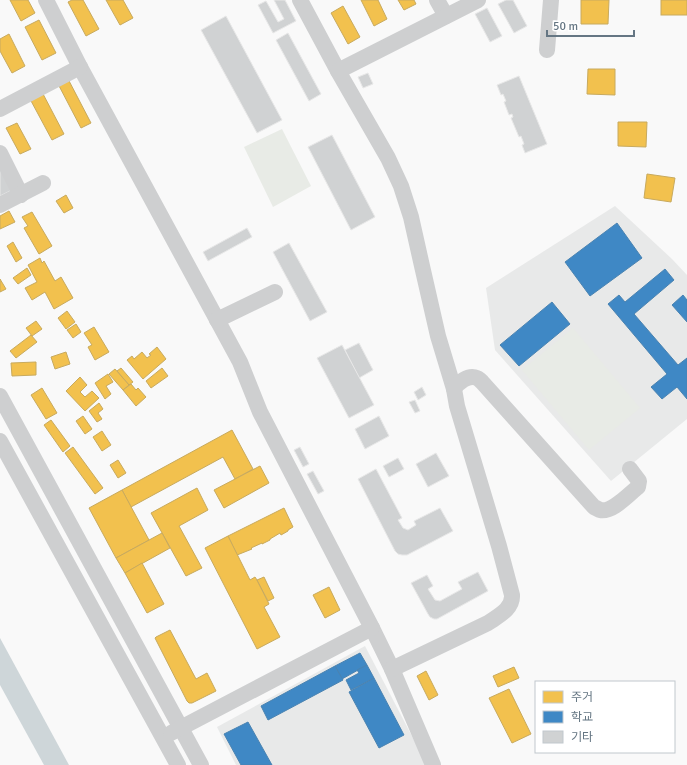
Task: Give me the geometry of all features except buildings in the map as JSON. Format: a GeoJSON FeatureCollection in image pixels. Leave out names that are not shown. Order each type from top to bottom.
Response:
{"type":"FeatureCollection","features":[{"type":"Feature","properties":{"kind":"street"},"geometry":{"type":"LineString","coordinates":[[46,0],[80,67],[240,362],[260,412],[392,669],[433,765]]}},
{"type":"Feature","properties":{"kind":"street"},"geometry":{"type":"LineString","coordinates":[[300,0],[338,71],[388,158],[401,186],[411,217],[438,336],[512,595],[511,604],[502,614],[488,623],[392,669]]}},
{"type":"Feature","properties":{"kind":"street"},"geometry":{"type":"LineString","coordinates":[[437,0],[446,16]]}},
{"type":"Feature","properties":{"kind":"street"},"geometry":{"type":"LineString","coordinates":[[338,71],[478,0]]}},
{"type":"Feature","properties":{"kind":"street"},"geometry":{"type":"LineString","coordinates":[[547,50],[551,0]]}},
{"type":"Feature","properties":{"kind":"street"},"geometry":{"type":"LineString","coordinates":[[0,109],[80,67]]}},
{"type":"Feature","properties":{"kind":"street"},"geometry":{"type":"LineString","coordinates":[[0,153],[21,195]]}},
{"type":"Feature","properties":{"kind":"street"},"geometry":{"type":"LineString","coordinates":[[0,205],[43,183]]}},
{"type":"Feature","properties":{"kind":"street"},"geometry":{"type":"LineString","coordinates":[[217,320],[276,292]]}},
{"type":"Feature","properties":{"kind":"street"},"geometry":{"type":"LineString","coordinates":[[454,389],[459,382],[471,377],[477,378],[482,382],[594,507],[601,510],[608,510],[616,506],[638,487],[639,481],[630,468]]}},
{"type":"Feature","properties":{"kind":"street"},"geometry":{"type":"LineString","coordinates":[[0,396],[201,765]]}},
{"type":"Feature","properties":{"kind":"street"},"geometry":{"type":"LineString","coordinates":[[0,441],[178,765]]}},
{"type":"Feature","properties":{"kind":"street"},"geometry":{"type":"LineString","coordinates":[[163,738],[372,628]]}},
{"type":"Feature","properties":{"kind":"shaded area"},"geometry":{"type":"Polygon","coordinates":[[[282,129],[311,186],[273,207],[244,147],[282,129]]]}},
{"type":"Feature","properties":{"kind":"shaded area"},"geometry":{"type":"Polygon","coordinates":[[[615,206],[687,275],[687,419],[611,481],[495,350],[486,288],[615,206]]]}},
{"type":"Feature","properties":{"kind":"shaded area"},"geometry":{"type":"Polygon","coordinates":[[[573,328],[640,408],[589,450],[522,370],[573,328]]]}},
{"type":"Feature","properties":{"kind":"shaded area"},"geometry":{"type":"Polygon","coordinates":[[[0,638],[69,765],[44,765],[0,685],[0,638]]]}},
{"type":"Feature","properties":{"kind":"shaded area"},"geometry":{"type":"Polygon","coordinates":[[[365,646],[427,765],[236,765],[217,727],[365,646]]]}}]}
